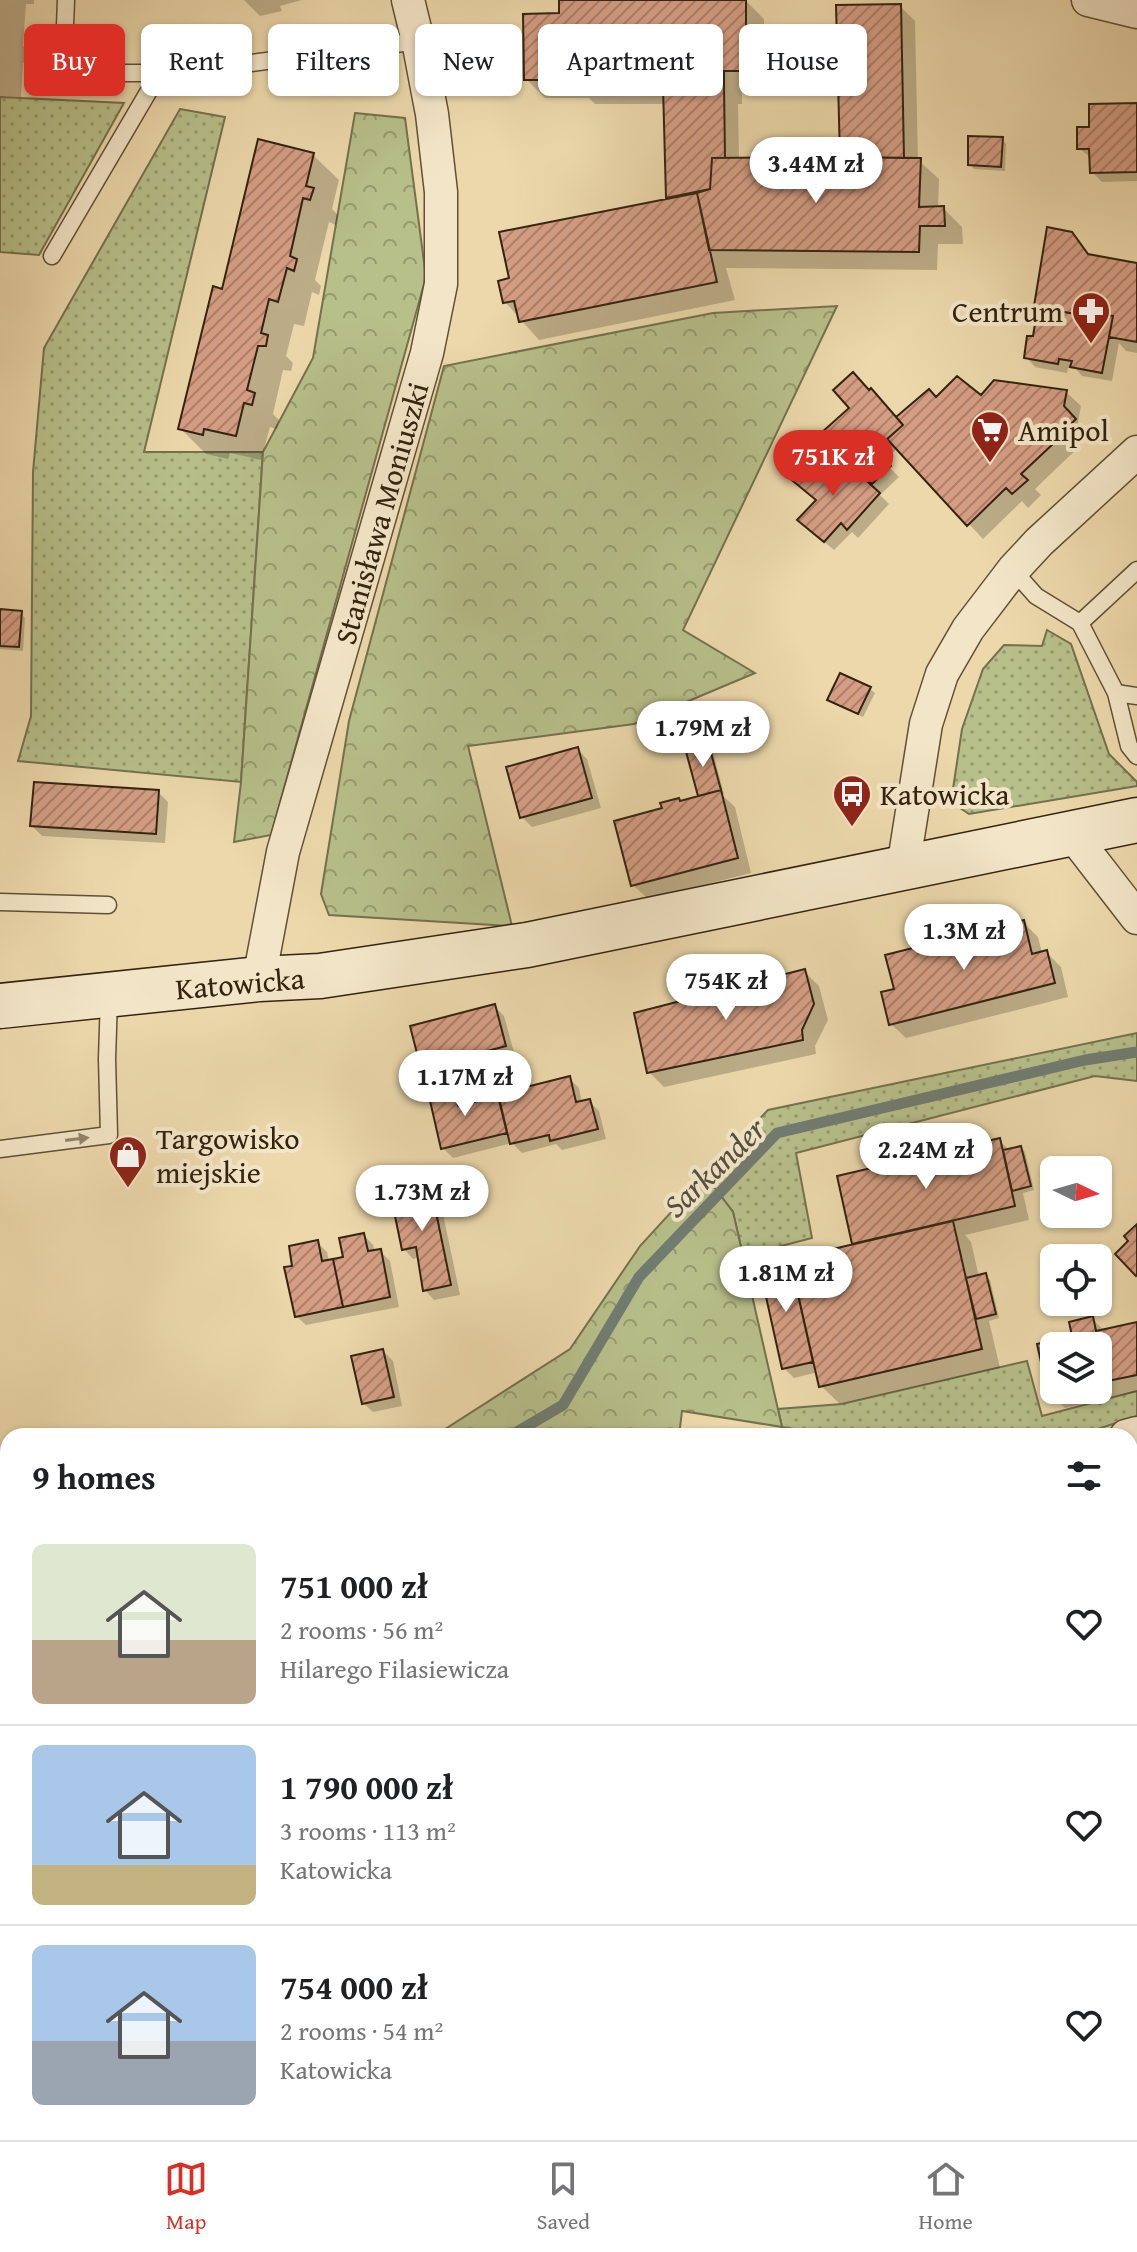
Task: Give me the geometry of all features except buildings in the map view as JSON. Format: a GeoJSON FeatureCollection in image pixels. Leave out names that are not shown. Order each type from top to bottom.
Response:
{"type":"FeatureCollection","features":[{"type":"Feature","properties":{"kind":"street","name":"Stanisława Moniuszki"},"geometry":{"type":"LineString","coordinates":[[408,0],[415,29]]}},
{"type":"Feature","properties":{"kind":"street"},"geometry":{"type":"LineString","coordinates":[[1088,0],[1137,12]]}},
{"type":"Feature","properties":{"kind":"street","name":"Stanisława Moniuszki"},"geometry":{"type":"LineString","coordinates":[[259,979],[283,852],[427,353],[441,284],[441,192],[429,96]]}},
{"type":"Feature","properties":{"kind":"street"},"geometry":{"type":"LineString","coordinates":[[903,868],[926,724],[942,674],[968,629],[1013,570],[1137,452]]}},
{"type":"Feature","properties":{"kind":"street","name":"Katowicka"},"geometry":{"type":"LineString","coordinates":[[0,1006],[259,979],[320,976],[527,945],[1137,820]]}},
{"type":"Feature","properties":{"kind":"street"},"geometry":{"type":"LineString","coordinates":[[1072,834],[1137,918]]}},
{"type":"Feature","properties":{"kind":"lane"},"geometry":{"type":"LineString","coordinates":[[66,0],[64,51],[85,73],[141,72]]}},
{"type":"Feature","properties":{"kind":"lane"},"geometry":{"type":"LineString","coordinates":[[252,63],[415,41]]}},
{"type":"Feature","properties":{"kind":"lane"},"geometry":{"type":"LineString","coordinates":[[52,256],[146,96]]}},
{"type":"Feature","properties":{"kind":"lane"},"geometry":{"type":"LineString","coordinates":[[1013,570],[1036,596],[1080,623],[1116,693],[1129,746],[1137,756]]}},
{"type":"Feature","properties":{"kind":"lane"},"geometry":{"type":"LineString","coordinates":[[1080,623],[1137,570]]}},
{"type":"Feature","properties":{"kind":"lane"},"geometry":{"type":"LineString","coordinates":[[1116,693],[1137,696]]}},
{"type":"Feature","properties":{"kind":"lane"},"geometry":{"type":"LineString","coordinates":[[0,902],[108,905]]}},
{"type":"Feature","properties":{"kind":"lane"},"geometry":{"type":"LineString","coordinates":[[0,1149],[109,1135],[109,996]]}},
{"type":"Feature","properties":{"kind":"green space"},"geometry":{"type":"Polygon","coordinates":[[[0,97],[124,103],[39,255],[0,252],[0,97]]]}},
{"type":"Feature","properties":{"kind":"green space"},"geometry":{"type":"Polygon","coordinates":[[[180,109],[225,117],[144,452],[263,452],[241,782],[18,761],[31,716],[33,472],[44,348],[180,109]]]}},
{"type":"Feature","properties":{"kind":"green space"},"geometry":{"type":"Polygon","coordinates":[[[355,113],[405,118],[426,277],[271,835],[234,842],[241,782],[263,452],[313,358],[355,113]]]}},
{"type":"Feature","properties":{"kind":"green space"},"geometry":{"type":"Polygon","coordinates":[[[837,306],[683,630],[755,673],[634,724],[468,746],[512,926],[329,915],[321,894],[349,721],[444,366],[713,313],[837,306]]]}},
{"type":"Feature","properties":{"kind":"green space"},"geometry":{"type":"Polygon","coordinates":[[[1047,630],[1071,644],[1109,754],[1137,782],[1137,786],[969,814],[951,802],[962,729],[983,669],[1004,645],[1042,646],[1047,630]]]}},
{"type":"Feature","properties":{"kind":"green space"},"geometry":{"type":"Polygon","coordinates":[[[1137,1033],[1137,1081],[1095,1076],[796,1153],[812,1238],[743,1256],[733,1212],[705,1175],[768,1110],[1137,1033]]]}},
{"type":"Feature","properties":{"kind":"green space"},"geometry":{"type":"Polygon","coordinates":[[[705,1175],[733,1212],[782,1427],[682,1411],[680,1428],[447,1428],[570,1349],[640,1246],[705,1175]]]}},
{"type":"Feature","properties":{"kind":"green space"},"geometry":{"type":"Polygon","coordinates":[[[1027,1361],[1042,1416],[1088,1404],[1112,1404],[1112,1398],[1137,1391],[1137,1416],[1101,1428],[788,1428],[782,1427],[778,1409],[842,1404],[1027,1361]]]}},
{"type":"Feature","properties":{"kind":"waterway","name":"Sarkander"},"geometry":{"type":"LineString","coordinates":[[524,1428],[563,1405],[639,1277],[777,1133],[1085,1060],[1137,1052]]}},
{"type":"Feature","properties":{"kind":"place","name":"Centrum"},"geometry":{"type":"Point","coordinates":[1091,345]}},
{"type":"Feature","properties":{"kind":"place","name":"Amipol"},"geometry":{"type":"Point","coordinates":[990,464]}},
{"type":"Feature","properties":{"kind":"place","name":"Katowicka"},"geometry":{"type":"Point","coordinates":[852,828]}},
{"type":"Feature","properties":{"kind":"place","name":"Targowisko miejskie"},"geometry":{"type":"Point","coordinates":[128,1189]}}]}
